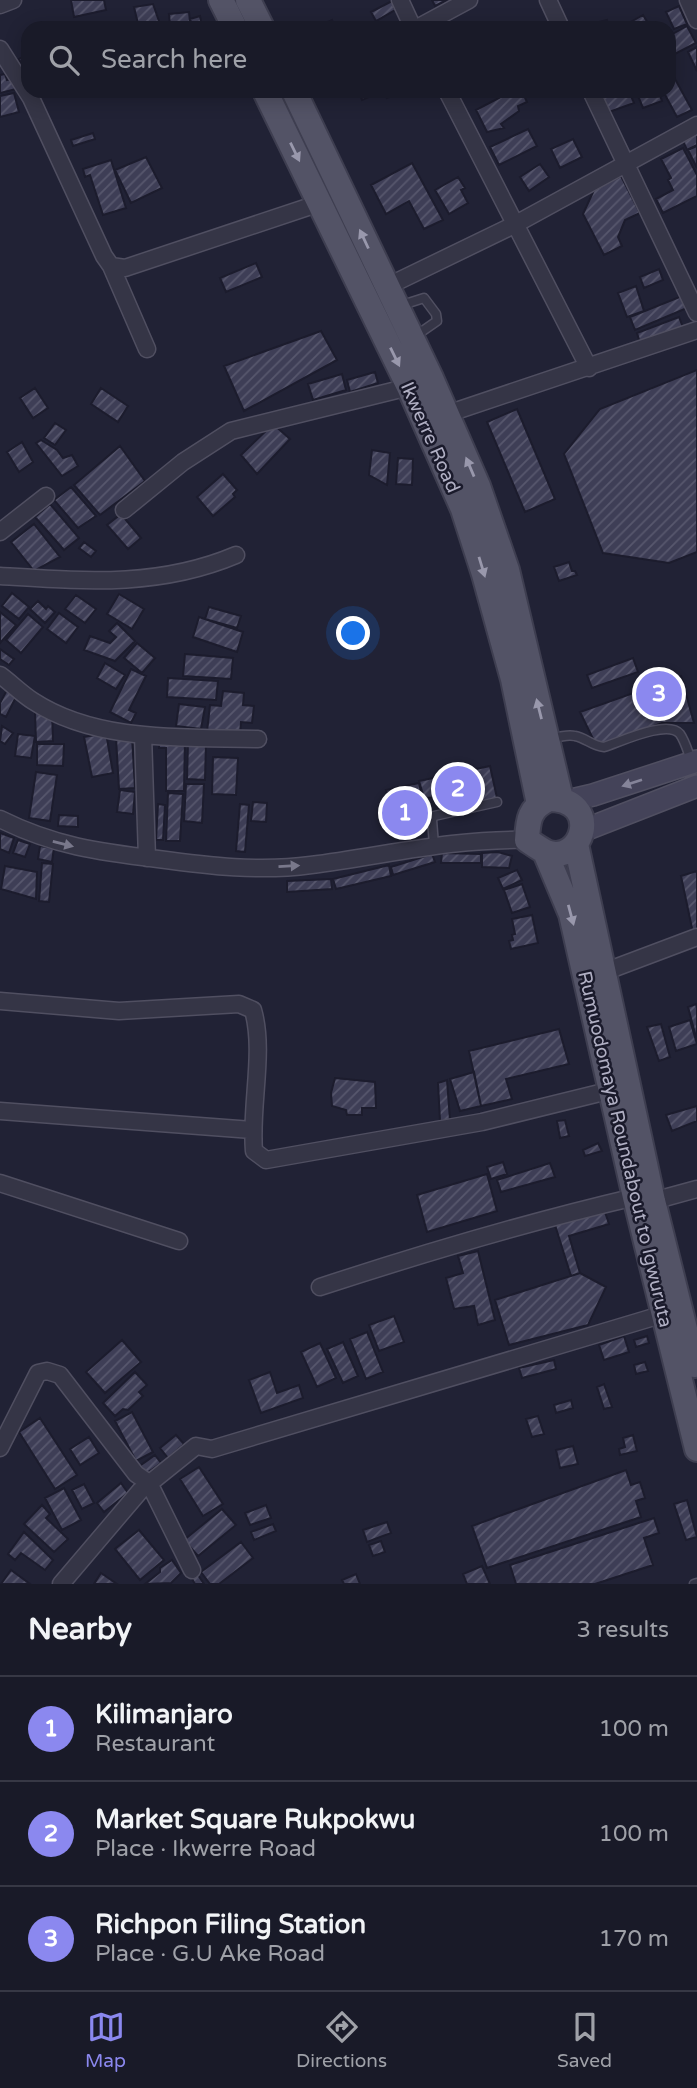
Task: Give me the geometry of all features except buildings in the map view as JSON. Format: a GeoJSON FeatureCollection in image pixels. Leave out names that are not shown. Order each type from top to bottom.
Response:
{"type":"FeatureCollection","features":[{"type":"Feature","properties":{"kind":"main road"},"geometry":{"type":"LineString","coordinates":[[221,0],[232,21]]}},
{"type":"Feature","properties":{"kind":"main road"},"geometry":{"type":"LineString","coordinates":[[238,0],[248,21]]}},
{"type":"Feature","properties":{"kind":"main road"},"geometry":{"type":"LineString","coordinates":[[248,0],[258,21]]}},
{"type":"Feature","properties":{"kind":"main road","name":"Ikwerre Road"},"geometry":{"type":"LineString","coordinates":[[268,98],[409,387],[472,533],[513,679],[555,801]]}},
{"type":"Feature","properties":{"kind":"main road"},"geometry":{"type":"LineString","coordinates":[[297,98],[412,339],[478,486],[507,570],[547,739],[555,801]]}},
{"type":"Feature","properties":{"kind":"main road"},"geometry":{"type":"LineString","coordinates":[[695,762],[593,795],[555,801],[530,815],[536,846],[562,853],[579,837],[697,786]]}},
{"type":"Feature","properties":{"kind":"main road"},"geometry":{"type":"LineString","coordinates":[[555,801],[580,813],[579,837],[604,972],[620,1088],[644,1199],[697,1376]]}},
{"type":"Feature","properties":{"kind":"main road","name":"Rumuodomaya Roundabout to Igwuruta"},"geometry":{"type":"LineString","coordinates":[[536,846],[571,914],[620,1088]]}},
{"type":"Feature","properties":{"kind":"main road","name":"Rumuodomaya Roundabout to Igwuruta"},"geometry":{"type":"LineString","coordinates":[[678,1313],[697,1448]]}},
{"type":"Feature","properties":{"kind":"street"},"geometry":{"type":"LineString","coordinates":[[0,5],[13,0]]}},
{"type":"Feature","properties":{"kind":"street"},"geometry":{"type":"LineString","coordinates":[[400,0],[411,21]]}},
{"type":"Feature","properties":{"kind":"street"},"geometry":{"type":"LineString","coordinates":[[428,21],[469,0]]}},
{"type":"Feature","properties":{"kind":"street"},"geometry":{"type":"LineString","coordinates":[[548,0],[558,21]]}},
{"type":"Feature","properties":{"kind":"street"},"geometry":{"type":"LineString","coordinates":[[688,0],[697,20]]}},
{"type":"Feature","properties":{"kind":"street"},"geometry":{"type":"LineString","coordinates":[[0,48],[21,82]]}},
{"type":"Feature","properties":{"kind":"street"},"geometry":{"type":"LineString","coordinates":[[31,98],[147,349]]}},
{"type":"Feature","properties":{"kind":"street"},"geometry":{"type":"LineString","coordinates":[[450,98],[589,368]]}},
{"type":"Feature","properties":{"kind":"street"},"geometry":{"type":"LineString","coordinates":[[594,98],[697,313]]}},
{"type":"Feature","properties":{"kind":"street"},"geometry":{"type":"LineString","coordinates":[[391,297],[514,225],[697,125]]}},
{"type":"Feature","properties":{"kind":"street"},"geometry":{"type":"LineString","coordinates":[[111,267],[125,268],[320,203]]}},
{"type":"Feature","properties":{"kind":"street"},"geometry":{"type":"LineString","coordinates":[[447,414],[697,330]]}},
{"type":"Feature","properties":{"kind":"street"},"geometry":{"type":"LineString","coordinates":[[124,510],[183,462],[231,431],[409,387]]}},
{"type":"Feature","properties":{"kind":"street"},"geometry":{"type":"LineString","coordinates":[[0,532],[46,496]]}},
{"type":"Feature","properties":{"kind":"street"},"geometry":{"type":"LineString","coordinates":[[0,576],[88,582],[160,578],[209,567],[236,555]]}},
{"type":"Feature","properties":{"kind":"street"},"geometry":{"type":"LineString","coordinates":[[0,675],[34,702],[83,724],[143,735],[258,739]]}},
{"type":"Feature","properties":{"kind":"street"},"geometry":{"type":"LineString","coordinates":[[143,735],[147,858]]}},
{"type":"Feature","properties":{"kind":"street"},"geometry":{"type":"LineString","coordinates":[[0,819],[53,842],[92,851],[216,867],[309,866],[434,845],[536,846]]}},
{"type":"Feature","properties":{"kind":"street"},"geometry":{"type":"LineString","coordinates":[[604,972],[697,937]]}},
{"type":"Feature","properties":{"kind":"street"},"geometry":{"type":"LineString","coordinates":[[0,1001],[119,1011],[239,1004],[253,1010],[258,1026],[252,1130],[254,1151],[267,1160],[482,1122],[620,1088]]}},
{"type":"Feature","properties":{"kind":"street"},"geometry":{"type":"LineString","coordinates":[[0,1111],[252,1130]]}},
{"type":"Feature","properties":{"kind":"street"},"geometry":{"type":"LineString","coordinates":[[0,1183],[178,1241]]}},
{"type":"Feature","properties":{"kind":"street"},"geometry":{"type":"LineString","coordinates":[[320,1287],[444,1247],[560,1215],[697,1189]]}},
{"type":"Feature","properties":{"kind":"street"},"geometry":{"type":"LineString","coordinates":[[61,1584],[149,1483],[196,1446],[212,1449],[678,1313]]}},
{"type":"Feature","properties":{"kind":"street"},"geometry":{"type":"LineString","coordinates":[[0,1448],[38,1373],[47,1371],[60,1376],[136,1474],[149,1483],[192,1570]]}},
{"type":"Feature","properties":{"kind":"lane"},"geometry":{"type":"LineString","coordinates":[[547,739],[576,736],[597,747],[604,747],[658,729],[669,728],[680,734],[695,762]]}},
{"type":"Feature","properties":{"kind":"lane"},"geometry":{"type":"LineString","coordinates":[[434,845],[434,816],[497,802]]}},
{"type":"Feature","properties":{"kind":"place","name":"Richpon Filing Station"},"geometry":{"type":"Point","coordinates":[659,694]}},
{"type":"Feature","properties":{"kind":"place","name":"Market Square Rukpokwu"},"geometry":{"type":"Point","coordinates":[458,789]}},
{"type":"Feature","properties":{"kind":"place","name":"Kilimanjaro"},"geometry":{"type":"Point","coordinates":[405,813]}}]}
